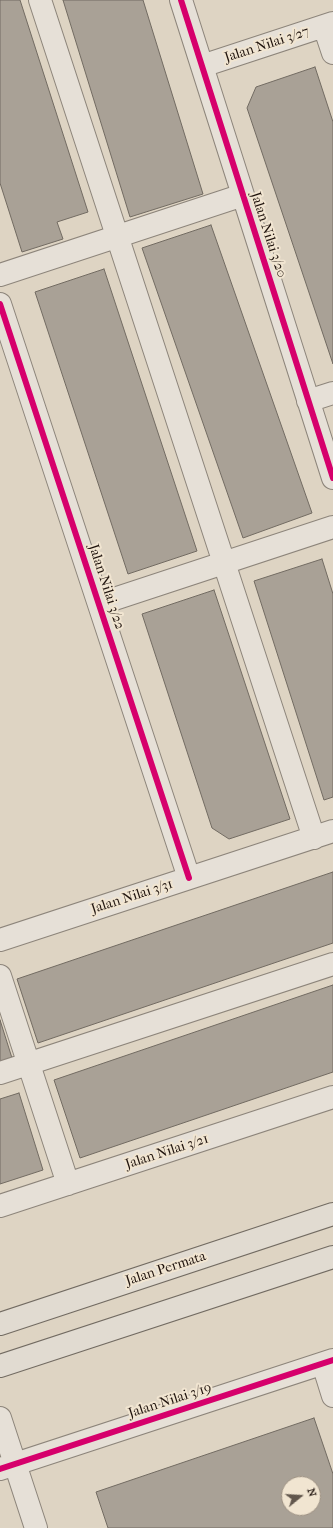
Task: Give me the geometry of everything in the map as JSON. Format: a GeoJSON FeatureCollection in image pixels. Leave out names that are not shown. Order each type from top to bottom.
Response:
{"type":"FeatureCollection","features":[{"type":"Feature","properties":{"kind":"main road","name":"Jalan Permata"},"geometry":{"type":"LineString","coordinates":[[0,1324],[333,1214]]}},
{"type":"Feature","properties":{"kind":"main road"},"geometry":{"type":"LineString","coordinates":[[0,1366],[333,1256]]}},
{"type":"Feature","properties":{"kind":"street"},"geometry":{"type":"LineString","coordinates":[[40,0],[224,562],[324,834]]}},
{"type":"Feature","properties":{"kind":"street","name":"Jalan Nilai 3/20"},"geometry":{"type":"LineString","coordinates":[[181,0],[333,478]]}},
{"type":"Feature","properties":{"kind":"street"},"geometry":{"type":"LineString","coordinates":[[329,25],[333,53]]}},
{"type":"Feature","properties":{"kind":"street","name":"Jalan Nilai 3/27"},"geometry":{"type":"LineString","coordinates":[[202,66],[329,25]]}},
{"type":"Feature","properties":{"kind":"street"},"geometry":{"type":"LineString","coordinates":[[0,275],[243,195]]}},
{"type":"Feature","properties":{"kind":"street","name":"Jalan Nilai 3/22"},"geometry":{"type":"LineString","coordinates":[[0,304],[189,878]]}},
{"type":"Feature","properties":{"kind":"street"},"geometry":{"type":"LineString","coordinates":[[308,401],[333,393]]}},
{"type":"Feature","properties":{"kind":"street"},"geometry":{"type":"LineString","coordinates":[[98,604],[333,527]]}},
{"type":"Feature","properties":{"kind":"street","name":"Jalan Nilai 3/31"},"geometry":{"type":"LineString","coordinates":[[0,940],[324,834]]}},
{"type":"Feature","properties":{"kind":"street"},"geometry":{"type":"LineString","coordinates":[[0,1073],[333,964]]}},
{"type":"Feature","properties":{"kind":"street"},"geometry":{"type":"LineString","coordinates":[[0,976],[68,1184]]}},
{"type":"Feature","properties":{"kind":"street","name":"Jalan Nilai 3/21"},"geometry":{"type":"LineString","coordinates":[[0,1206],[333,1097]]}},
{"type":"Feature","properties":{"kind":"street"},"geometry":{"type":"LineString","coordinates":[[328,1362],[333,1396]]}},
{"type":"Feature","properties":{"kind":"street","name":"Jalan Nilai 3/19"},"geometry":{"type":"LineString","coordinates":[[8,1467],[328,1362]]}},
{"type":"Feature","properties":{"kind":"street"},"geometry":{"type":"LineString","coordinates":[[0,1418],[8,1467],[36,1528]]}},
{"type":"Feature","properties":{"kind":"building"},"geometry":{"type":"Polygon","coordinates":[[[0,0],[20,0],[88,212],[57,222],[63,239],[22,252],[0,183],[0,0]]]}},
{"type":"Feature","properties":{"kind":"building"},"geometry":{"type":"Polygon","coordinates":[[[63,0],[143,0],[203,194],[130,217],[63,0]]]}},
{"type":"Feature","properties":{"kind":"building"},"geometry":{"type":"Polygon","coordinates":[[[315,67],[333,122],[333,364],[247,108],[256,87],[315,67]]]}},
{"type":"Feature","properties":{"kind":"building"},"geometry":{"type":"Polygon","coordinates":[[[211,225],[312,513],[243,538],[142,248],[211,225]]]}},
{"type":"Feature","properties":{"kind":"building"},"geometry":{"type":"Polygon","coordinates":[[[104,269],[197,551],[128,574],[35,292],[104,269]]]}},
{"type":"Feature","properties":{"kind":"building"},"geometry":{"type":"Polygon","coordinates":[[[322,559],[333,594],[333,797],[324,800],[254,581],[322,559]]]}},
{"type":"Feature","properties":{"kind":"building"},"geometry":{"type":"Polygon","coordinates":[[[214,590],[290,819],[229,839],[212,828],[142,614],[214,590]]]}},
{"type":"Feature","properties":{"kind":"building"},"geometry":{"type":"Polygon","coordinates":[[[333,872],[333,943],[38,1043],[17,979],[333,872]]]}},
{"type":"Feature","properties":{"kind":"building"},"geometry":{"type":"Polygon","coordinates":[[[333,985],[333,1072],[80,1158],[54,1080],[333,985]]]}},
{"type":"Feature","properties":{"kind":"building"},"geometry":{"type":"Polygon","coordinates":[[[0,1020],[12,1058],[0,1062],[0,1020]]]}},
{"type":"Feature","properties":{"kind":"building"},"geometry":{"type":"Polygon","coordinates":[[[19,1093],[43,1170],[0,1184],[0,1099],[19,1093]]]}},
{"type":"Feature","properties":{"kind":"building"},"geometry":{"type":"Polygon","coordinates":[[[314,1418],[333,1474],[333,1528],[108,1528],[96,1492],[314,1418]]]}},
{"type":"Feature","properties":{"kind":"cycle path"},"geometry":{"type":"LineString","coordinates":[[181,0],[333,478]]}},
{"type":"Feature","properties":{"kind":"cycle path"},"geometry":{"type":"LineString","coordinates":[[0,304],[189,878]]}},
{"type":"Feature","properties":{"kind":"cycle path"},"geometry":{"type":"LineString","coordinates":[[0,1469],[333,1360]]}}]}
